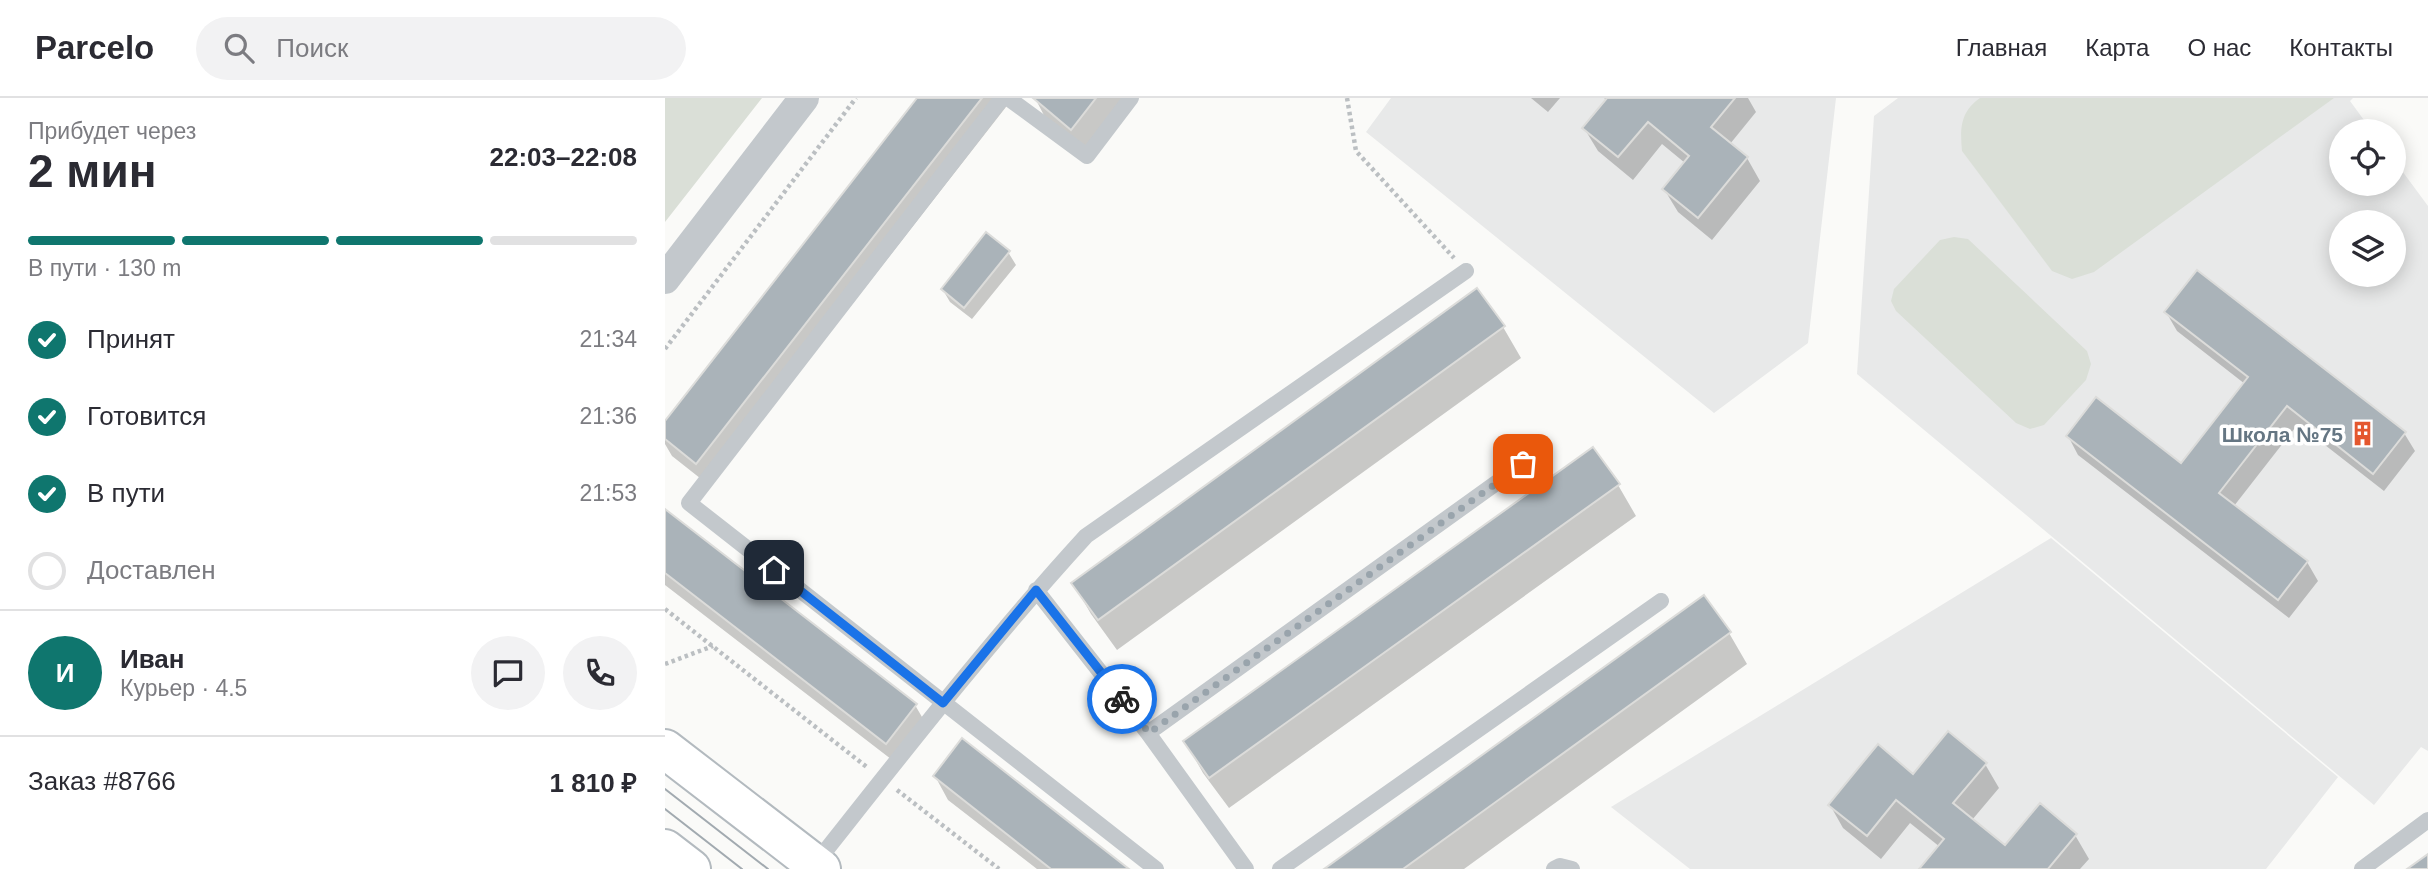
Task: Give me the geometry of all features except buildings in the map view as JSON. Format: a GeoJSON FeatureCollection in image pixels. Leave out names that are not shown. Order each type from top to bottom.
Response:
{"type":"FeatureCollection","features":[{"type":"Feature","properties":{"kind":"main road"},"geometry":{"type":"LineString","coordinates":[[665,749],[818,867]]}},
{"type":"Feature","properties":{"kind":"street"},"geometry":{"type":"LineString","coordinates":[[665,279],[804,98]]}},
{"type":"Feature","properties":{"kind":"lane"},"geometry":{"type":"LineString","coordinates":[[1002,98],[689,503],[1156,869]]}},
{"type":"Feature","properties":{"kind":"lane"},"geometry":{"type":"LineString","coordinates":[[1009,98],[1087,156],[1131,98]]}},
{"type":"Feature","properties":{"kind":"lane"},"geometry":{"type":"LineString","coordinates":[[818,867],[882,779],[943,703],[1036,590],[1086,536],[1466,271]]}},
{"type":"Feature","properties":{"kind":"lane"},"geometry":{"type":"LineString","coordinates":[[1149,733],[1545,448]]}},
{"type":"Feature","properties":{"kind":"lane"},"geometry":{"type":"LineString","coordinates":[[1036,590],[1149,733],[1246,869]]}},
{"type":"Feature","properties":{"kind":"lane"},"geometry":{"type":"LineString","coordinates":[[1280,869],[1661,601]]}},
{"type":"Feature","properties":{"kind":"lane"},"geometry":{"type":"LineString","coordinates":[[2362,869],[2428,820]]}},
{"type":"Feature","properties":{"kind":"lane"},"geometry":{"type":"LineString","coordinates":[[1554,869],[1560,866],[1572,869]]}},
{"type":"Feature","properties":{"kind":"path"},"geometry":{"type":"LineString","coordinates":[[665,349],[856,98]]}},
{"type":"Feature","properties":{"kind":"path"},"geometry":{"type":"LineString","coordinates":[[1347,98],[1356,151],[1466,271]]}},
{"type":"Feature","properties":{"kind":"path"},"geometry":{"type":"LineString","coordinates":[[665,609],[999,869]]}},
{"type":"Feature","properties":{"kind":"path"},"geometry":{"type":"LineString","coordinates":[[665,664],[713,646]]}},
{"type":"Feature","properties":{"kind":"shaded area"},"geometry":{"type":"Polygon","coordinates":[[[665,98],[762,98],[665,222],[665,98]]]}},
{"type":"Feature","properties":{"kind":"shaded area"},"geometry":{"type":"Polygon","coordinates":[[[1391,98],[1836,98],[1808,343],[1714,413],[1366,132],[1391,98]]]}},
{"type":"Feature","properties":{"kind":"shaded area"},"geometry":{"type":"Polygon","coordinates":[[[1898,98],[2353,98],[2350,101],[2363,119],[2329,119],[2329,196],[2406,196],[2406,176],[2428,206],[2428,751],[2421,747],[2374,805],[1857,374],[1874,116],[1898,98]]]}},
{"type":"Feature","properties":{"kind":"shaded area"},"geometry":{"type":"Polygon","coordinates":[[[1980,98],[2334,98],[2094,272],[2072,279],[2052,271],[1962,151],[1961,135],[1965,115],[1980,98]]]}},
{"type":"Feature","properties":{"kind":"shaded area"},"geometry":{"type":"Polygon","coordinates":[[[1954,237],[1968,239],[2087,351],[2091,364],[2086,380],[2044,425],[2030,429],[2016,423],[1896,311],[1891,301],[1894,289],[1940,240],[1954,237]]]}},
{"type":"Feature","properties":{"kind":"shaded area"},"geometry":{"type":"Polygon","coordinates":[[[2051,538],[2338,777],[2266,869],[1690,869],[1611,807],[2051,538]]]}},
{"type":"Feature","properties":{"kind":"tram line"},"geometry":{"type":"LineString","coordinates":[[665,789],[768,869]]}},
{"type":"Feature","properties":{"kind":"tram line"},"geometry":{"type":"LineString","coordinates":[[665,809],[742,869]]}},
{"type":"Feature","properties":{"kind":"way so far"},"geometry":{"type":"LineString","coordinates":[[1122,699],[1149,733],[1523,464]]}},
{"type":"Feature","properties":{"kind":"place","name":"Школа №75"},"geometry":{"type":"Point","coordinates":[2363,434]}},
{"type":"Feature","properties":{"kind":"route"},"geometry":{"type":"LineString","coordinates":[[774,570],[943,703],[1036,590],[1122,699]]}}]}
